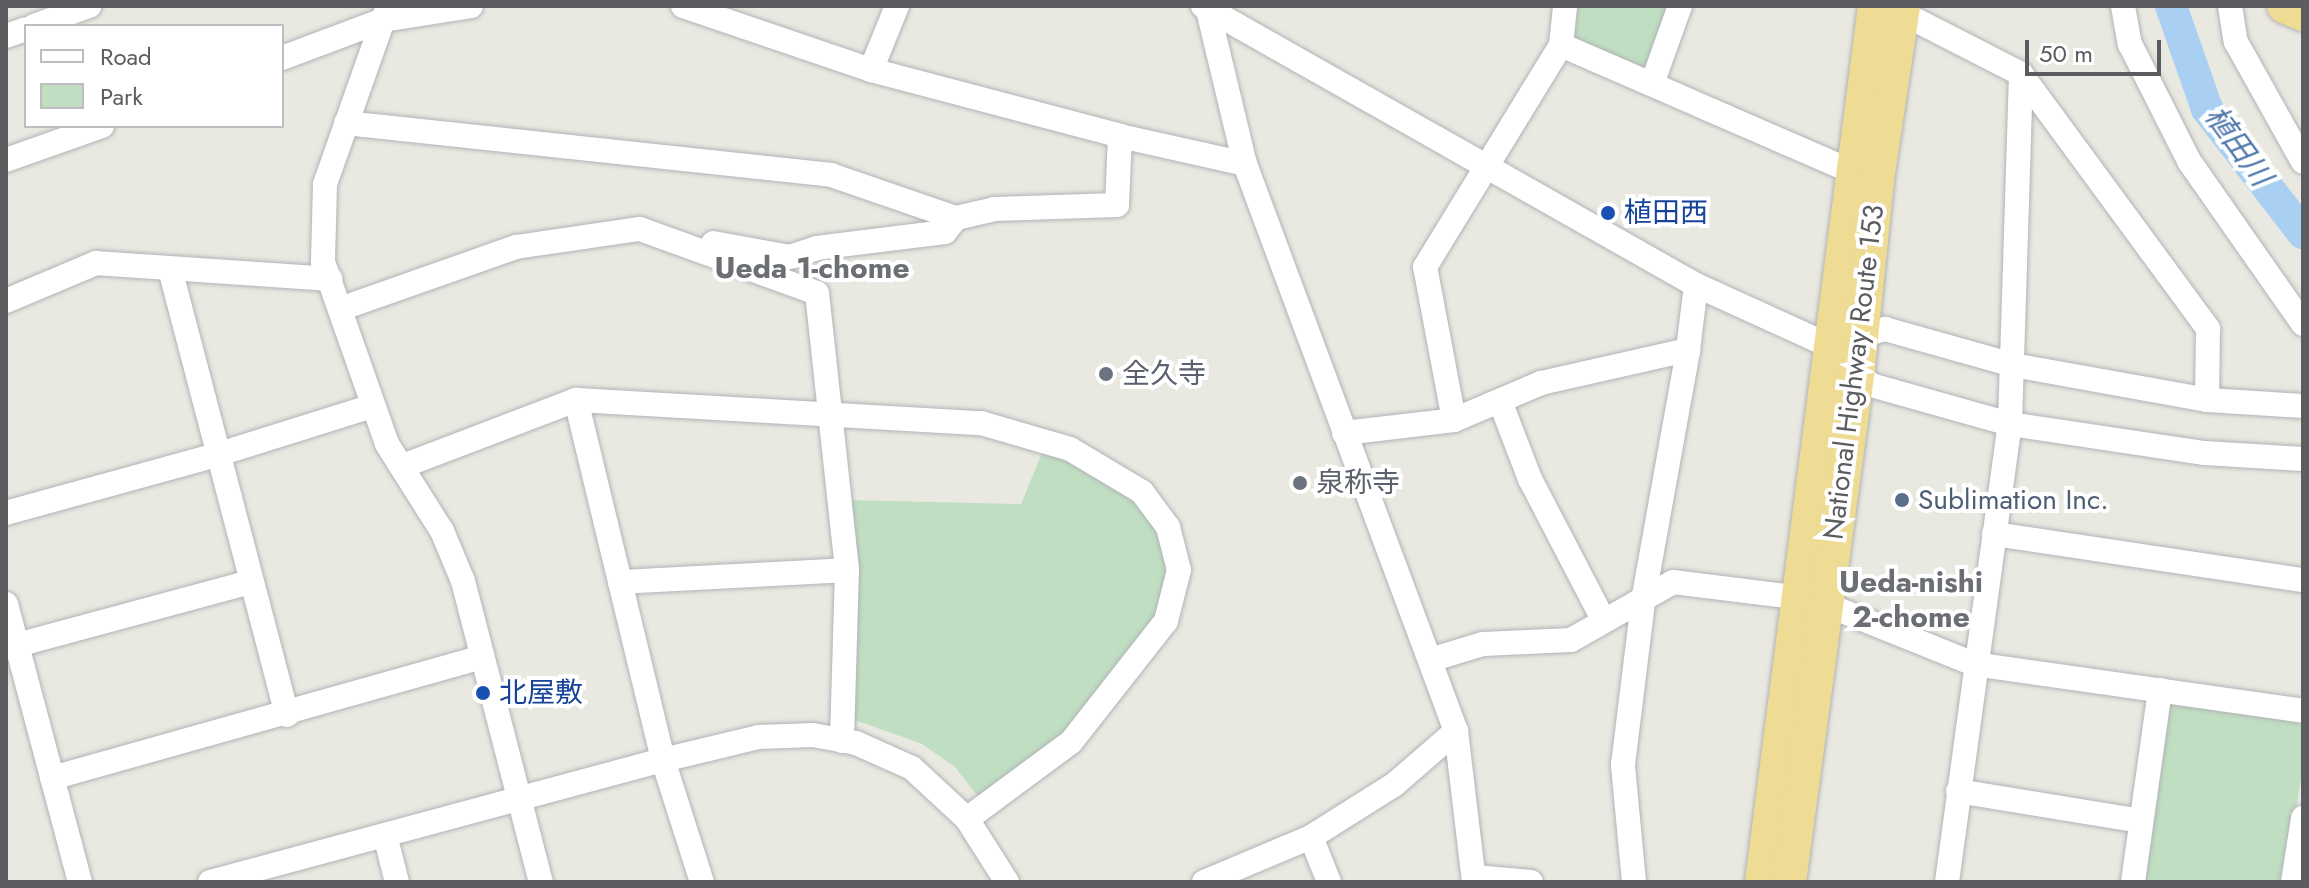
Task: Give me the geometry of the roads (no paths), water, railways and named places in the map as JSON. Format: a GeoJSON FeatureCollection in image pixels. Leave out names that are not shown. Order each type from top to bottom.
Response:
{"type":"FeatureCollection","features":[{"type":"Feature","properties":{"kind":"highway"},"geometry":{"type":"LineString","coordinates":[[2284,6],[2303,14]]}},
{"type":"Feature","properties":{"kind":"highway","name":"National Highway Route 153"},"geometry":{"type":"LineString","coordinates":[[1850,350],[1853,172],[1893,8]]}},
{"type":"Feature","properties":{"kind":"highway","name":"National Highway Route 153"},"geometry":{"type":"LineString","coordinates":[[1762,882],[1813,601],[1877,180],[1893,8]]}},
{"type":"Feature","properties":{"kind":"highway","name":"National Highway Route 153"},"geometry":{"type":"LineString","coordinates":[[1789,882],[1813,601]]}},
{"type":"Feature","properties":{"kind":"street"},"geometry":{"type":"LineString","coordinates":[[40,24],[91,6]]}},
{"type":"Feature","properties":{"kind":"street"},"geometry":{"type":"LineString","coordinates":[[284,57],[385,13],[471,6]]}},
{"type":"Feature","properties":{"kind":"street"},"geometry":{"type":"LineString","coordinates":[[683,6],[871,70],[1120,136],[1245,164]]}},
{"type":"Feature","properties":{"kind":"street"},"geometry":{"type":"LineString","coordinates":[[871,70],[897,6]]}},
{"type":"Feature","properties":{"kind":"street"},"geometry":{"type":"LineString","coordinates":[[1454,420],[1425,267],[1484,166],[1561,45],[1565,6]]}},
{"type":"Feature","properties":{"kind":"street"},"geometry":{"type":"LineString","coordinates":[[1652,84],[1680,6]]}},
{"type":"Feature","properties":{"kind":"street"},"geometry":{"type":"LineString","coordinates":[[2123,6],[2130,44],[2189,161],[2303,324]]}},
{"type":"Feature","properties":{"kind":"street"},"geometry":{"type":"LineString","coordinates":[[2230,6],[2236,42],[2303,162]]}},
{"type":"Feature","properties":{"kind":"street"},"geometry":{"type":"LineString","coordinates":[[1206,7],[1245,164],[1456,731],[1474,880],[1531,882]]}},
{"type":"Feature","properties":{"kind":"street"},"geometry":{"type":"LineString","coordinates":[[1206,7],[1696,285],[1850,350],[1871,385],[2010,424],[2205,453],[2303,459]]}},
{"type":"Feature","properties":{"kind":"street"},"geometry":{"type":"LineString","coordinates":[[1893,8],[2021,74],[2208,329],[2207,400]]}},
{"type":"Feature","properties":{"kind":"street"},"geometry":{"type":"LineString","coordinates":[[385,13],[325,184],[323,262],[387,444],[442,531],[463,581],[541,882]]}},
{"type":"Feature","properties":{"kind":"street"},"geometry":{"type":"LineString","coordinates":[[1561,45],[1853,172]]}},
{"type":"Feature","properties":{"kind":"street"},"geometry":{"type":"LineString","coordinates":[[1947,882],[1974,664],[2010,424],[2021,74]]}},
{"type":"Feature","properties":{"kind":"street"},"geometry":{"type":"LineString","coordinates":[[346,123],[831,175],[956,218],[994,209],[1117,205],[1120,136]]}},
{"type":"Feature","properties":{"kind":"street"},"geometry":{"type":"LineString","coordinates":[[6,160],[96,128]]}},
{"type":"Feature","properties":{"kind":"street"},"geometry":{"type":"LineString","coordinates":[[340,309],[516,247],[640,229],[790,257],[817,248],[945,232],[956,218]]}},
{"type":"Feature","properties":{"kind":"street"},"geometry":{"type":"LineString","coordinates":[[640,229],[817,293],[847,570],[842,741]]}},
{"type":"Feature","properties":{"kind":"street"},"geometry":{"type":"LineString","coordinates":[[6,301],[96,263],[330,279]]}},
{"type":"Feature","properties":{"kind":"street"},"geometry":{"type":"LineString","coordinates":[[170,269],[216,455],[287,715]]}},
{"type":"Feature","properties":{"kind":"street"},"geometry":{"type":"LineString","coordinates":[[1634,882],[1623,765],[1643,601],[1688,350],[1696,285]]}},
{"type":"Feature","properties":{"kind":"street"},"geometry":{"type":"LineString","coordinates":[[1850,350],[1885,329],[2013,365],[2207,400],[2303,406]]}},
{"type":"Feature","properties":{"kind":"street"},"geometry":{"type":"LineString","coordinates":[[1344,433],[1454,420],[1541,383],[1688,350]]}},
{"type":"Feature","properties":{"kind":"street"},"geometry":{"type":"LineString","coordinates":[[576,400],[663,760],[702,882]]}},
{"type":"Feature","properties":{"kind":"street"},"geometry":{"type":"LineString","coordinates":[[403,466],[576,400],[981,423],[1070,449],[1142,492],[1168,527],[1179,570],[1166,621],[1071,742],[967,819]]}},
{"type":"Feature","properties":{"kind":"street"},"geometry":{"type":"LineString","coordinates":[[1500,401],[1530,479],[1603,619]]}},
{"type":"Feature","properties":{"kind":"street"},"geometry":{"type":"LineString","coordinates":[[6,513],[216,455],[372,406]]}},
{"type":"Feature","properties":{"kind":"street"},"geometry":{"type":"LineString","coordinates":[[1994,534],[2303,580]]}},
{"type":"Feature","properties":{"kind":"street"},"geometry":{"type":"LineString","coordinates":[[620,582],[847,570]]}},
{"type":"Feature","properties":{"kind":"street"},"geometry":{"type":"LineString","coordinates":[[11,646],[251,582]]}},
{"type":"Feature","properties":{"kind":"street"},"geometry":{"type":"LineString","coordinates":[[1430,660],[1483,644],[1571,640],[1603,619],[1643,601],[1673,582],[1813,601],[1974,664],[2303,711]]}},
{"type":"Feature","properties":{"kind":"street"},"geometry":{"type":"LineString","coordinates":[[6,604],[11,646],[80,882]]}},
{"type":"Feature","properties":{"kind":"street"},"geometry":{"type":"LineString","coordinates":[[52,778],[287,715],[482,657]]}},
{"type":"Feature","properties":{"kind":"street"},"geometry":{"type":"LineString","coordinates":[[2133,882],[2160,690]]}},
{"type":"Feature","properties":{"kind":"street"},"geometry":{"type":"LineString","coordinates":[[1204,882],[1311,837],[1395,784],[1456,731]]}},
{"type":"Feature","properties":{"kind":"street"},"geometry":{"type":"LineString","coordinates":[[210,882],[663,760],[759,737],[813,735],[842,741],[912,768],[967,819],[1007,882]]}},
{"type":"Feature","properties":{"kind":"street"},"geometry":{"type":"LineString","coordinates":[[1958,791],[2141,821]]}},
{"type":"Feature","properties":{"kind":"street"},"geometry":{"type":"LineString","coordinates":[[2293,882],[2303,818]]}},
{"type":"Feature","properties":{"kind":"street"},"geometry":{"type":"LineString","coordinates":[[385,835],[397,882]]}},
{"type":"Feature","properties":{"kind":"street"},"geometry":{"type":"LineString","coordinates":[[1311,837],[1329,882]]}},
{"type":"Feature","properties":{"kind":"waterway","name":"植田川"},"geometry":{"type":"LineString","coordinates":[[2171,6],[2207,109],[2303,233]]}},
{"type":"Feature","properties":{"kind":"place","name":"植田西"},"geometry":{"type":"Point","coordinates":[1608,213]}},
{"type":"Feature","properties":{"kind":"place","name":"全久寺"},"geometry":{"type":"Point","coordinates":[1106,374]}},
{"type":"Feature","properties":{"kind":"place","name":"泉称寺"},"geometry":{"type":"Point","coordinates":[1300,483]}},
{"type":"Feature","properties":{"kind":"place","name":"Sublimation Inc."},"geometry":{"type":"Point","coordinates":[1902,500]}},
{"type":"Feature","properties":{"kind":"place","name":"北屋敷"},"geometry":{"type":"Point","coordinates":[483,693]}},
{"type":"Feature","properties":{"kind":"district","name":"Ueda 1-chome"},"geometry":{"type":"Point","coordinates":[812,268]}},
{"type":"Feature","properties":{"kind":"district","name":"Ueda-nishi 2-chome"},"geometry":{"type":"Point","coordinates":[1911,599]}}]}
